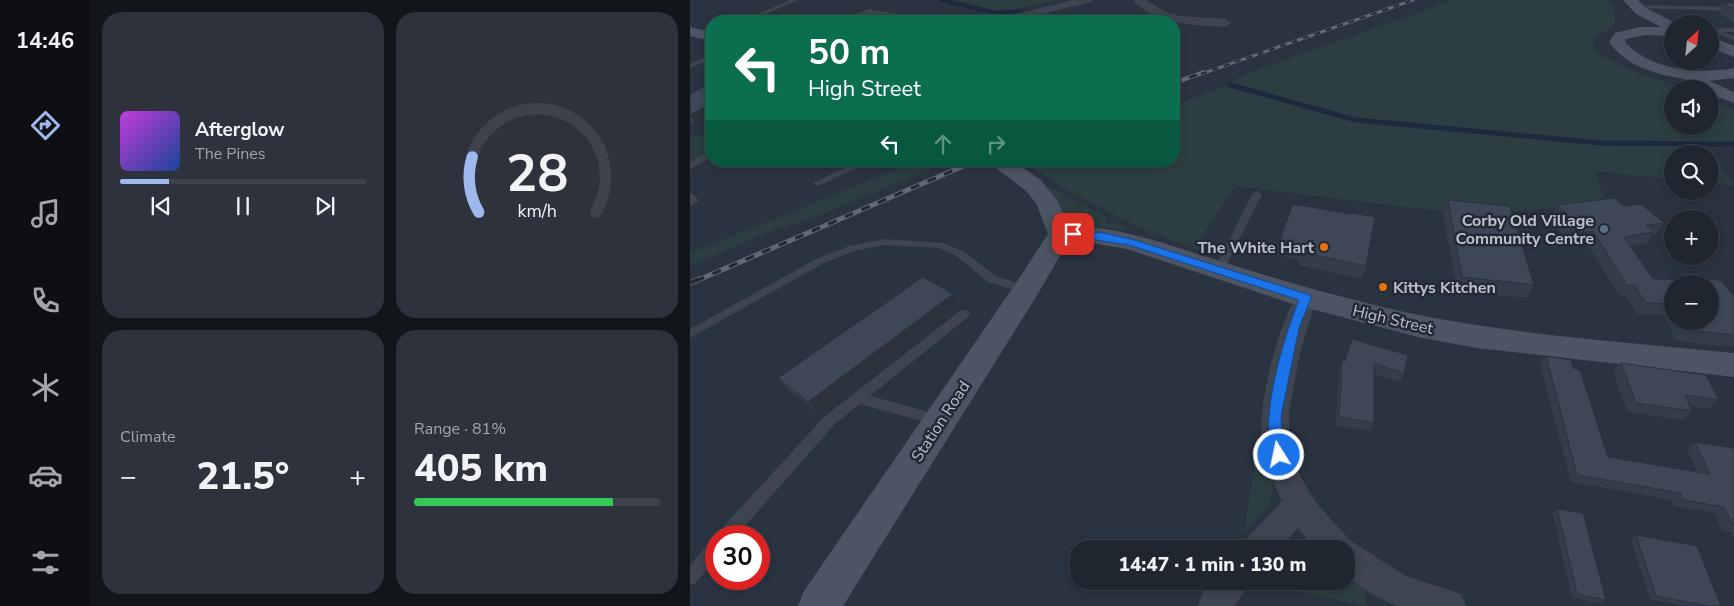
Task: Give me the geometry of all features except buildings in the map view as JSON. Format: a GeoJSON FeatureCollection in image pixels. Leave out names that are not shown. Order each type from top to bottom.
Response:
{"type":"FeatureCollection","features":[{"type":"Feature","properties":{"kind":"main road"},"geometry":{"type":"LineString","coordinates":[[1629,32],[1636,5],[1664,22]]}},
{"type":"Feature","properties":{"kind":"main road"},"geometry":{"type":"LineString","coordinates":[[1664,31],[1648,30],[1629,32],[1620,36],[1617,42],[1621,49],[1632,57],[1734,98]]}},
{"type":"Feature","properties":{"kind":"main road"},"geometry":{"type":"LineString","coordinates":[[690,31],[705,35]]}},
{"type":"Feature","properties":{"kind":"main road"},"geometry":{"type":"LineString","coordinates":[[1719,42],[1734,44]]}},
{"type":"Feature","properties":{"kind":"main road"},"geometry":{"type":"LineString","coordinates":[[1719,45],[1734,52]]}},
{"type":"Feature","properties":{"kind":"main road"},"geometry":{"type":"LineString","coordinates":[[1669,71],[1714,76],[1734,73]]}},
{"type":"Feature","properties":{"kind":"main road"},"geometry":{"type":"LineString","coordinates":[[1008,167],[1033,184],[1047,202],[1060,234]]}},
{"type":"Feature","properties":{"kind":"main road","name":"High Street"},"geometry":{"type":"LineString","coordinates":[[1060,234],[1085,234],[1131,242],[1218,272],[1306,298],[1422,328],[1477,337],[1734,365]]}},
{"type":"Feature","properties":{"kind":"main road","name":"Station Road"},"geometry":{"type":"LineString","coordinates":[[819,606],[1026,290],[1060,234]]}},
{"type":"Feature","properties":{"kind":"street"},"geometry":{"type":"LineString","coordinates":[[1025,15],[1087,0]]}},
{"type":"Feature","properties":{"kind":"street"},"geometry":{"type":"LineString","coordinates":[[1138,0],[1166,15]]}},
{"type":"Feature","properties":{"kind":"street"},"geometry":{"type":"LineString","coordinates":[[862,15],[887,5]]}},
{"type":"Feature","properties":{"kind":"street"},"geometry":{"type":"LineString","coordinates":[[869,12],[884,15]]}},
{"type":"Feature","properties":{"kind":"street"},"geometry":{"type":"LineString","coordinates":[[1180,20],[1190,22],[1225,22]]}},
{"type":"Feature","properties":{"kind":"street"},"geometry":{"type":"LineString","coordinates":[[1306,298],[1294,328],[1274,416],[1275,442],[1283,469],[1298,504],[1328,540]]}},
{"type":"Feature","properties":{"kind":"street"},"geometry":{"type":"LineString","coordinates":[[1266,540],[1298,504]]}},
{"type":"Feature","properties":{"kind":"street"},"geometry":{"type":"LineString","coordinates":[[1355,563],[1387,586],[1421,600],[1449,606]]}},
{"type":"Feature","properties":{"kind":"street"},"geometry":{"type":"LineString","coordinates":[[1215,606],[1225,590]]}},
{"type":"Feature","properties":{"kind":"lane"},"geometry":{"type":"LineString","coordinates":[[759,15],[795,0]]}},
{"type":"Feature","properties":{"kind":"lane"},"geometry":{"type":"LineString","coordinates":[[1636,5],[1734,9]]}},
{"type":"Feature","properties":{"kind":"lane"},"geometry":{"type":"LineString","coordinates":[[1734,30],[1720,30],[1716,32],[1734,38]]}},
{"type":"Feature","properties":{"kind":"lane"},"geometry":{"type":"LineString","coordinates":[[690,66],[705,60]]}},
{"type":"Feature","properties":{"kind":"lane"},"geometry":{"type":"LineString","coordinates":[[690,166],[705,157]]}},
{"type":"Feature","properties":{"kind":"lane"},"geometry":{"type":"LineString","coordinates":[[817,183],[853,167]]}},
{"type":"Feature","properties":{"kind":"lane"},"geometry":{"type":"LineString","coordinates":[[1218,272],[1257,194]]}},
{"type":"Feature","properties":{"kind":"lane"},"geometry":{"type":"LineString","coordinates":[[690,196],[694,201],[690,202]]}},
{"type":"Feature","properties":{"kind":"lane"},"geometry":{"type":"LineString","coordinates":[[690,334],[820,261],[853,248],[884,242],[939,245],[958,253],[992,279],[1026,290]]}},
{"type":"Feature","properties":{"kind":"lane"},"geometry":{"type":"LineString","coordinates":[[736,525],[830,420],[964,314]]}},
{"type":"Feature","properties":{"kind":"lane"},"geometry":{"type":"LineString","coordinates":[[858,398],[941,420]]}},
{"type":"Feature","properties":{"kind":"lane"},"geometry":{"type":"LineString","coordinates":[[690,577],[705,560]]}},
{"type":"Feature","properties":{"kind":"shaded area"},"geometry":{"type":"Polygon","coordinates":[[[942,0],[1059,0],[996,13],[942,0]]]}},
{"type":"Feature","properties":{"kind":"shaded area"},"geometry":{"type":"Polygon","coordinates":[[[1454,0],[1607,0],[1614,5],[1615,24],[1592,40],[1597,53],[1630,70],[1664,82],[1664,135],[1719,135],[1719,103],[1734,109],[1734,144],[1664,145],[1664,178],[1594,171],[1607,203],[1504,212],[1504,219],[1235,186],[1200,239],[1200,251],[1140,228],[1065,189],[1033,167],[1180,167],[1180,103],[1230,85],[1240,76],[1454,0]]]}},
{"type":"Feature","properties":{"kind":"shaded area"},"geometry":{"type":"Polygon","coordinates":[[[690,136],[704,136],[705,155],[690,164],[690,136]]]}},
{"type":"Feature","properties":{"kind":"shaded area"},"geometry":{"type":"Polygon","coordinates":[[[1719,162],[1734,186],[1719,184],[1719,162]]]}},
{"type":"Feature","properties":{"kind":"shaded area"},"geometry":{"type":"Polygon","coordinates":[[[903,167],[935,167],[808,220],[770,231],[690,266],[690,253],[903,167]]]}},
{"type":"Feature","properties":{"kind":"shaded area"},"geometry":{"type":"Polygon","coordinates":[[[1044,184],[1106,217],[1106,223],[1118,223],[1128,229],[1122,230],[1082,224],[1068,218],[1063,214],[1044,184]]]}},
{"type":"Feature","properties":{"kind":"shaded area"},"geometry":{"type":"Polygon","coordinates":[[[1255,463],[1269,465],[1273,487],[1272,495],[1265,510],[1244,533],[1255,463]]]}},
{"type":"Feature","properties":{"kind":"shaded area"},"geometry":{"type":"Polygon","coordinates":[[[1355,581],[1365,589],[1365,606],[1291,590],[1355,590],[1355,581]]]}},
{"type":"Feature","properties":{"kind":"waterway"},"geometry":{"type":"LineString","coordinates":[[942,0],[996,13],[1021,11]]}},
{"type":"Feature","properties":{"kind":"waterway"},"geometry":{"type":"LineString","coordinates":[[1230,85],[1356,120],[1601,143],[1734,144]]}},
{"type":"Feature","properties":{"kind":"railway"},"geometry":{"type":"LineString","coordinates":[[1201,74],[1413,0]]}},
{"type":"Feature","properties":{"kind":"railway"},"geometry":{"type":"LineString","coordinates":[[1180,81],[1204,72]]}},
{"type":"Feature","properties":{"kind":"railway"},"geometry":{"type":"LineString","coordinates":[[696,281],[961,167]]}},
{"type":"Feature","properties":{"kind":"railway"},"geometry":{"type":"LineString","coordinates":[[690,283],[699,279]]}},
{"type":"Feature","properties":{"kind":"place","name":"Corby Old Village Community Centre"},"geometry":{"type":"Point","coordinates":[1604,229]}},
{"type":"Feature","properties":{"kind":"place","name":"The White Hart"},"geometry":{"type":"Point","coordinates":[1324,247]}},
{"type":"Feature","properties":{"kind":"place","name":"Kittys Kitchen"},"geometry":{"type":"Point","coordinates":[1383,287]}},
{"type":"Feature","properties":{"kind":"route"},"geometry":{"type":"LineString","coordinates":[[1073,234],[1103,236],[1131,242],[1218,272],[1306,298],[1294,328],[1274,416],[1275,442],[1279,455]]}}]}
